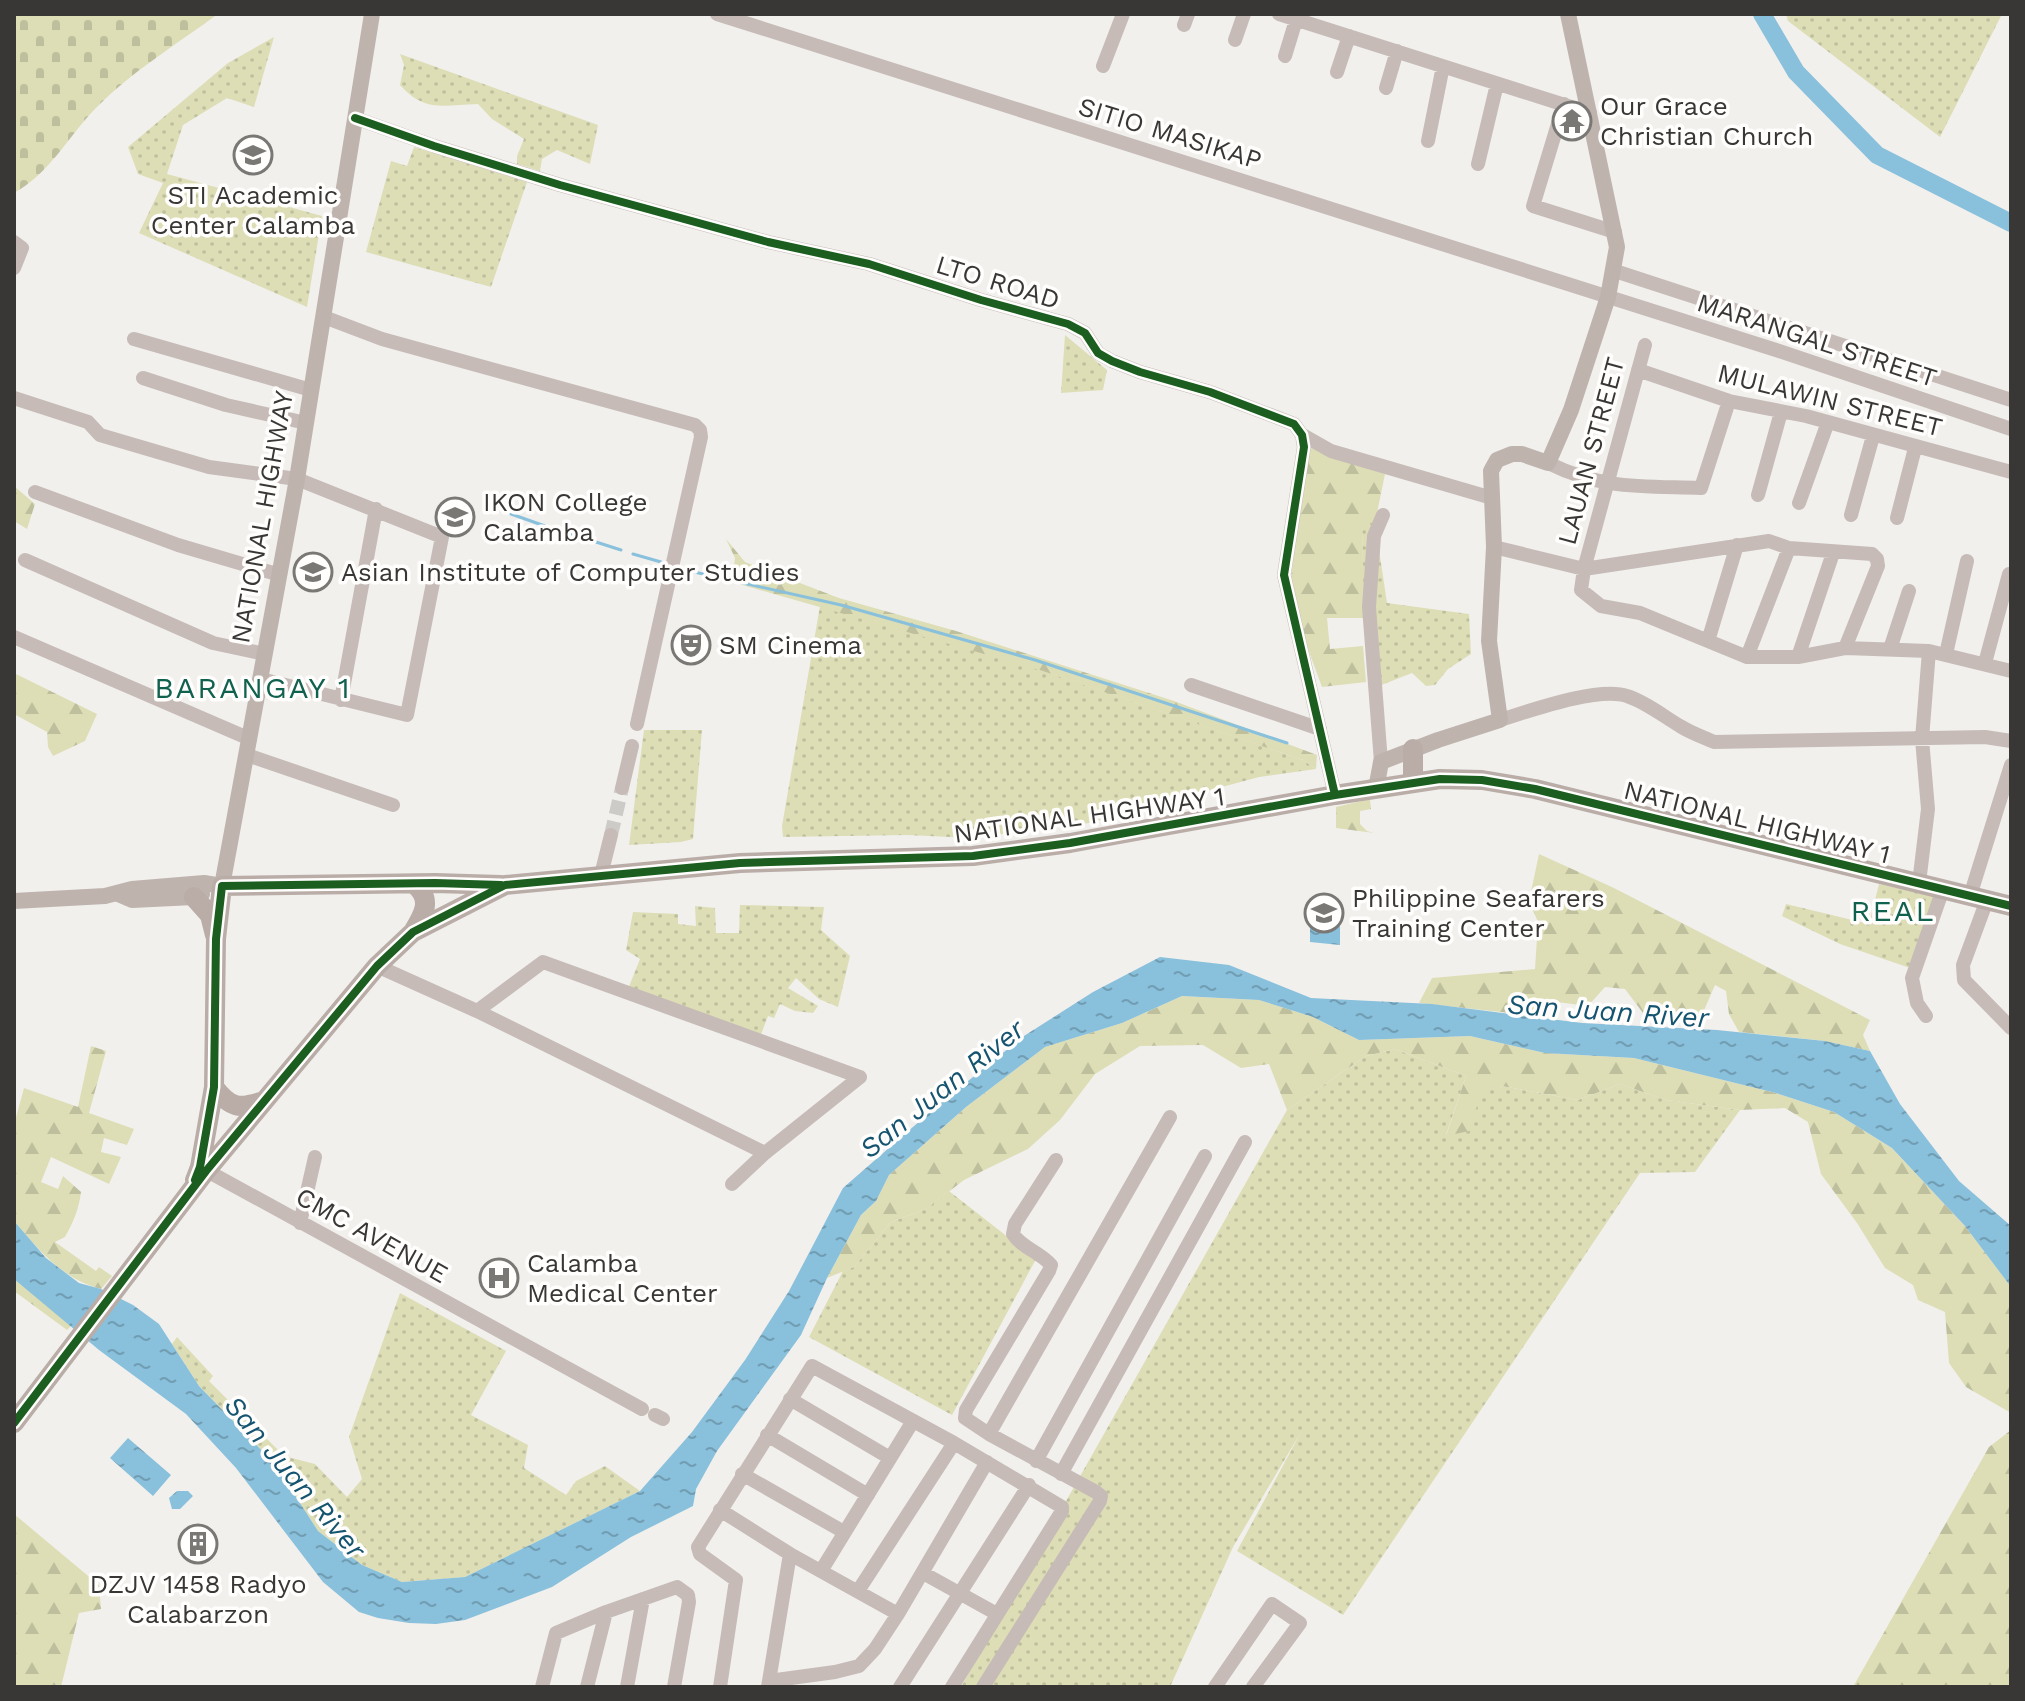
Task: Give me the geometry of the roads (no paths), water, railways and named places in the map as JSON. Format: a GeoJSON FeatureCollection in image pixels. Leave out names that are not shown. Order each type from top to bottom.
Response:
{"type":"FeatureCollection","features":[{"type":"Feature","properties":{"kind":"highway"},"geometry":{"type":"LineString","coordinates":[[1413,749],[1413,783]]}},
{"type":"Feature","properties":{"kind":"highway","name":"NATIONAL HIGHWAY 1"},"geometry":{"type":"LineString","coordinates":[[14,1423],[139,1260],[203,1169],[377,966],[413,932],[505,885],[796,860],[973,856],[1092,839],[1440,779],[1482,780],[1535,789],[2011,906]]}},
{"type":"Feature","properties":{"kind":"highway"},"geometry":{"type":"LineString","coordinates":[[435,883],[434,902],[442,915]]}},
{"type":"Feature","properties":{"kind":"highway"},"geometry":{"type":"LineString","coordinates":[[413,932],[425,912],[426,904],[424,896],[414,884]]}},
{"type":"Feature","properties":{"kind":"highway"},"geometry":{"type":"LineString","coordinates":[[222,886],[505,885]]}},
{"type":"Feature","properties":{"kind":"highway","name":"NATIONAL HIGHWAY 1"},"geometry":{"type":"LineString","coordinates":[[203,1169],[214,1087],[216,939],[222,886]]}},
{"type":"Feature","properties":{"kind":"highway"},"geometry":{"type":"LineString","coordinates":[[194,897],[210,915],[216,939]]}},
{"type":"Feature","properties":{"kind":"highway"},"geometry":{"type":"LineString","coordinates":[[214,1087],[234,1106],[245,1108],[264,1101]]}},
{"type":"Feature","properties":{"kind":"main road","name":"NATIONAL HIGHWAY"},"geometry":{"type":"LineString","coordinates":[[222,886],[297,479],[372,14]]}},
{"type":"Feature","properties":{"kind":"main road"},"geometry":{"type":"LineString","coordinates":[[1376,789],[1381,762],[1500,720],[1489,641],[1494,547],[1491,471],[1493,464],[1503,456],[1522,454],[1548,463],[1571,410],[1615,271],[1615,232],[1568,14]]}},
{"type":"Feature","properties":{"kind":"main road"},"geometry":{"type":"LineString","coordinates":[[14,901],[118,894],[132,889],[204,883],[222,886]]}},
{"type":"Feature","properties":{"kind":"main road"},"geometry":{"type":"LineString","coordinates":[[118,894],[132,900],[194,897],[222,886]]}},
{"type":"Feature","properties":{"kind":"street","name":"SITIO MASIKAP"},"geometry":{"type":"LineString","coordinates":[[717,14],[1608,297]]}},
{"type":"Feature","properties":{"kind":"street"},"geometry":{"type":"LineString","coordinates":[[1103,66],[1123,14]]}},
{"type":"Feature","properties":{"kind":"street"},"geometry":{"type":"LineString","coordinates":[[1235,40],[1244,14]]}},
{"type":"Feature","properties":{"kind":"street"},"geometry":{"type":"LineString","coordinates":[[1279,14],[1590,113]]}},
{"type":"Feature","properties":{"kind":"street"},"geometry":{"type":"LineString","coordinates":[[1285,56],[1296,20]]}},
{"type":"Feature","properties":{"kind":"street"},"geometry":{"type":"LineString","coordinates":[[1337,72],[1349,36]]}},
{"type":"Feature","properties":{"kind":"street"},"geometry":{"type":"LineString","coordinates":[[1386,88],[1397,51]]}},
{"type":"Feature","properties":{"kind":"street"},"geometry":{"type":"LineString","coordinates":[[1428,141],[1443,66]]}},
{"type":"Feature","properties":{"kind":"street"},"geometry":{"type":"LineString","coordinates":[[1478,164],[1497,84]]}},
{"type":"Feature","properties":{"kind":"street"},"geometry":{"type":"LineString","coordinates":[[1564,104],[1533,206],[1615,232]]}},
{"type":"Feature","properties":{"kind":"street","name":"LTO ROAD"},"geometry":{"type":"LineString","coordinates":[[355,118],[560,185],[768,242],[869,264],[1068,324],[1085,333],[1098,353],[1112,361],[1210,392],[1294,424],[1303,440],[1331,451],[1492,503]]}},
{"type":"Feature","properties":{"kind":"street"},"geometry":{"type":"LineString","coordinates":[[14,242],[22,248],[14,268]]}},
{"type":"Feature","properties":{"kind":"street"},"geometry":{"type":"LineString","coordinates":[[1615,271],[2011,400]]}},
{"type":"Feature","properties":{"kind":"street","name":"MARANGAL STREET"},"geometry":{"type":"LineString","coordinates":[[1608,297],[2011,429]]}},
{"type":"Feature","properties":{"kind":"street"},"geometry":{"type":"LineString","coordinates":[[324,317],[382,339],[695,425],[700,430],[698,452],[637,724]]}},
{"type":"Feature","properties":{"kind":"street"},"geometry":{"type":"LineString","coordinates":[[134,339],[311,390]]}},
{"type":"Feature","properties":{"kind":"street","name":"LAUAN STREET"},"geometry":{"type":"LineString","coordinates":[[1584,569],[1645,345]]}},
{"type":"Feature","properties":{"kind":"street","name":"MULAWIN STREET"},"geometry":{"type":"LineString","coordinates":[[1638,370],[1729,401],[1828,422],[2011,472]]}},
{"type":"Feature","properties":{"kind":"street"},"geometry":{"type":"LineString","coordinates":[[143,378],[226,405],[306,423]]}},
{"type":"Feature","properties":{"kind":"street"},"geometry":{"type":"LineString","coordinates":[[14,398],[88,422],[100,435],[209,467],[297,479],[442,537],[407,715],[261,679]]}},
{"type":"Feature","properties":{"kind":"street"},"geometry":{"type":"LineString","coordinates":[[1548,463],[1569,475],[1609,485],[1701,488],[1729,401]]}},
{"type":"Feature","properties":{"kind":"street"},"geometry":{"type":"LineString","coordinates":[[1758,495],[1781,412]]}},
{"type":"Feature","properties":{"kind":"street"},"geometry":{"type":"LineString","coordinates":[[1799,503],[1828,422]]}},
{"type":"Feature","properties":{"kind":"street"},"geometry":{"type":"LineString","coordinates":[[1851,515],[1873,436]]}},
{"type":"Feature","properties":{"kind":"street"},"geometry":{"type":"LineString","coordinates":[[1303,440],[1284,575],[1335,795]]}},
{"type":"Feature","properties":{"kind":"street"},"geometry":{"type":"LineString","coordinates":[[1897,518],[1915,448]]}},
{"type":"Feature","properties":{"kind":"street"},"geometry":{"type":"LineString","coordinates":[[35,492],[178,545],[280,575]]}},
{"type":"Feature","properties":{"kind":"street"},"geometry":{"type":"LineString","coordinates":[[341,700],[376,509]]}},
{"type":"Feature","properties":{"kind":"street"},"geometry":{"type":"LineString","coordinates":[[1381,762],[1369,607],[1374,536],[1383,515]]}},
{"type":"Feature","properties":{"kind":"street"},"geometry":{"type":"LineString","coordinates":[[1494,547],[1584,569],[1769,541],[1789,548],[1872,554],[1878,566],[1845,648]]}},
{"type":"Feature","properties":{"kind":"street"},"geometry":{"type":"LineString","coordinates":[[1708,641],[1737,545]]}},
{"type":"Feature","properties":{"kind":"street"},"geometry":{"type":"LineString","coordinates":[[1747,657],[1789,548]]}},
{"type":"Feature","properties":{"kind":"street"},"geometry":{"type":"LineString","coordinates":[[1798,657],[1833,553]]}},
{"type":"Feature","properties":{"kind":"street"},"geometry":{"type":"LineString","coordinates":[[25,560],[213,643],[265,654]]}},
{"type":"Feature","properties":{"kind":"street"},"geometry":{"type":"LineString","coordinates":[[1946,654],[1967,561]]}},
{"type":"Feature","properties":{"kind":"street"},"geometry":{"type":"LineString","coordinates":[[1584,569],[1581,590],[1601,606],[1640,613],[1747,657],[1798,657],[1845,648],[1929,651],[2011,671]]}},
{"type":"Feature","properties":{"kind":"street"},"geometry":{"type":"LineString","coordinates":[[1985,663],[2009,574]]}},
{"type":"Feature","properties":{"kind":"street"},"geometry":{"type":"LineString","coordinates":[[1890,649],[1909,591]]}},
{"type":"Feature","properties":{"kind":"street"},"geometry":{"type":"LineString","coordinates":[[14,637],[248,747],[393,805]]}},
{"type":"Feature","properties":{"kind":"street"},"geometry":{"type":"LineString","coordinates":[[1919,883],[1928,809],[1922,739],[1929,651]]}},
{"type":"Feature","properties":{"kind":"street"},"geometry":{"type":"LineString","coordinates":[[1191,685],[1320,729]]}},
{"type":"Feature","properties":{"kind":"street"},"geometry":{"type":"LineString","coordinates":[[1500,720],[1569,700],[1623,694],[1714,742],[1985,737],[2011,741]]}},
{"type":"Feature","properties":{"kind":"street"},"geometry":{"type":"LineString","coordinates":[[622,788],[632,746]]}},
{"type":"Feature","properties":{"kind":"street"},"geometry":{"type":"LineString","coordinates":[[2011,765],[1963,965],[1964,980],[2011,1028]]}},
{"type":"Feature","properties":{"kind":"street"},"geometry":{"type":"LineString","coordinates":[[601,875],[611,835]]}},
{"type":"Feature","properties":{"kind":"street"},"geometry":{"type":"LineString","coordinates":[[1926,1016],[1917,1003],[1912,978],[1943,889]]}},
{"type":"Feature","properties":{"kind":"street"},"geometry":{"type":"LineString","coordinates":[[477,1011],[543,962],[860,1077],[765,1153],[732,1184]]}},
{"type":"Feature","properties":{"kind":"street"},"geometry":{"type":"LineString","coordinates":[[377,966],[477,1011],[765,1153]]}},
{"type":"Feature","properties":{"kind":"street"},"geometry":{"type":"LineString","coordinates":[[989,1434],[1170,1117]]}},
{"type":"Feature","properties":{"kind":"street"},"geometry":{"type":"LineString","coordinates":[[1061,1474],[1245,1142]]}},
{"type":"Feature","properties":{"kind":"street"},"geometry":{"type":"LineString","coordinates":[[1036,1461],[1205,1156]]}},
{"type":"Feature","properties":{"kind":"street"},"geometry":{"type":"LineString","coordinates":[[300,1223],[315,1157]]}},
{"type":"Feature","properties":{"kind":"street"},"geometry":{"type":"LineString","coordinates":[[983,1687],[1101,1496],[965,1418],[966,1410],[1049,1271],[1051,1265],[1045,1258],[1018,1241],[1013,1234],[1015,1224],[1056,1160]]}},
{"type":"Feature","properties":{"kind":"street","name":"CMC AVENUE"},"geometry":{"type":"LineString","coordinates":[[203,1169],[653,1414]]}},
{"type":"Feature","properties":{"kind":"street"},"geometry":{"type":"LineString","coordinates":[[720,1687],[736,1580],[700,1554],[698,1547],[812,1366],[1059,1503],[1062,1511],[952,1687]]}},
{"type":"Feature","properties":{"kind":"street"},"geometry":{"type":"LineString","coordinates":[[790,1399],[890,1458]]}},
{"type":"Feature","properties":{"kind":"street"},"geometry":{"type":"LineString","coordinates":[[821,1571],[913,1421]]}},
{"type":"Feature","properties":{"kind":"street"},"geometry":{"type":"LineString","coordinates":[[767,1435],[868,1495]]}},
{"type":"Feature","properties":{"kind":"street"},"geometry":{"type":"LineString","coordinates":[[858,1591],[954,1443]]}},
{"type":"Feature","properties":{"kind":"street"},"geometry":{"type":"LineString","coordinates":[[790,1554],[768,1684],[859,1666],[875,1649],[898,1614],[987,1462]]}},
{"type":"Feature","properties":{"kind":"street"},"geometry":{"type":"LineString","coordinates":[[742,1474],[844,1532]]}},
{"type":"Feature","properties":{"kind":"street"},"geometry":{"type":"LineString","coordinates":[[900,1687],[1029,1485]]}},
{"type":"Feature","properties":{"kind":"street"},"geometry":{"type":"LineString","coordinates":[[720,1510],[790,1554],[898,1614]]}},
{"type":"Feature","properties":{"kind":"street"},"geometry":{"type":"LineString","coordinates":[[923,1573],[997,1614]]}},
{"type":"Feature","properties":{"kind":"street"},"geometry":{"type":"LineString","coordinates":[[542,1687],[556,1633],[677,1587],[688,1595],[689,1602],[674,1687]]}},
{"type":"Feature","properties":{"kind":"street"},"geometry":{"type":"LineString","coordinates":[[627,1687],[643,1599]]}},
{"type":"Feature","properties":{"kind":"street"},"geometry":{"type":"LineString","coordinates":[[1215,1687],[1272,1604],[1300,1623],[1253,1687]]}},
{"type":"Feature","properties":{"kind":"street"},"geometry":{"type":"LineString","coordinates":[[587,1687],[606,1612]]}},
{"type":"Feature","properties":{"kind":"water"},"geometry":{"type":"Polygon","coordinates":[[[1310,924],[1340,926],[1340,945],[1310,942],[1310,924]]]}},
{"type":"Feature","properties":{"kind":"water"},"geometry":{"type":"Polygon","coordinates":[[[1160,957],[1229,965],[1311,998],[1432,1004],[1582,1023],[1717,1030],[1825,1041],[1870,1051],[1900,1104],[1959,1181],[2011,1226],[2011,1287],[1965,1226],[1892,1148],[1834,1112],[1776,1093],[1634,1058],[1545,1053],[1470,1036],[1359,1040],[1313,1017],[1259,1000],[1182,996],[1122,1023],[1045,1047],[966,1107],[889,1175],[876,1201],[861,1215],[801,1335],[717,1451],[696,1489],[693,1506],[631,1537],[552,1587],[465,1620],[436,1624],[409,1623],[359,1612],[323,1582],[236,1468],[186,1414],[99,1350],[14,1279],[14,1221],[46,1258],[79,1283],[101,1289],[133,1305],[159,1324],[199,1386],[275,1464],[318,1531],[362,1565],[402,1582],[465,1577],[640,1491],[692,1432],[745,1360],[789,1291],[843,1188],[1024,1036],[1093,992],[1160,957]]]}},
{"type":"Feature","properties":{"kind":"water"},"geometry":{"type":"Polygon","coordinates":[[[128,1438],[171,1475],[153,1496],[110,1458],[128,1438]]]}},
{"type":"Feature","properties":{"kind":"water"},"geometry":{"type":"Polygon","coordinates":[[[177,1491],[188,1491],[193,1496],[180,1509],[172,1509],[169,1498],[177,1491]]]}},
{"type":"Feature","properties":{"kind":"waterway"},"geometry":{"type":"LineString","coordinates":[[1762,14],[1796,72],[1877,155],[2011,223]]}},
{"type":"Feature","properties":{"kind":"waterway"},"geometry":{"type":"LineString","coordinates":[[511,514],[545,526]]}},
{"type":"Feature","properties":{"kind":"waterway"},"geometry":{"type":"LineString","coordinates":[[568,533],[621,550]]}},
{"type":"Feature","properties":{"kind":"waterway"},"geometry":{"type":"LineString","coordinates":[[633,554],[661,562]]}},
{"type":"Feature","properties":{"kind":"waterway"},"geometry":{"type":"LineString","coordinates":[[681,569],[841,605],[1035,660],[1287,743]]}},
{"type":"Feature","properties":{"kind":"tunnel"},"geometry":{"type":"LineString","coordinates":[[611,835],[622,788]]}},
{"type":"Feature","properties":{"kind":"place","name":"Our Grace Christian Church"},"geometry":{"type":"Point","coordinates":[1572,121]}},
{"type":"Feature","properties":{"kind":"place","name":"STI Academic Center Calamba"},"geometry":{"type":"Point","coordinates":[253,155]}},
{"type":"Feature","properties":{"kind":"place","name":"IKON College Calamba"},"geometry":{"type":"Point","coordinates":[455,517]}},
{"type":"Feature","properties":{"kind":"place","name":"Asian Institute of Computer Studies"},"geometry":{"type":"Point","coordinates":[313,572]}},
{"type":"Feature","properties":{"kind":"place","name":"SM Cinema"},"geometry":{"type":"Point","coordinates":[691,645]}},
{"type":"Feature","properties":{"kind":"place","name":"Philippine Seafarers Training Center"},"geometry":{"type":"Point","coordinates":[1324,913]}},
{"type":"Feature","properties":{"kind":"place","name":"Calamba Medical Center"},"geometry":{"type":"Point","coordinates":[499,1278]}},
{"type":"Feature","properties":{"kind":"place","name":"DZJV 1458 Radyo Calabarzon"},"geometry":{"type":"Point","coordinates":[198,1544]}},
{"type":"Feature","properties":{"kind":"district","name":"BARANGAY 1"},"geometry":{"type":"Point","coordinates":[253,687]}},
{"type":"Feature","properties":{"kind":"district","name":"REAL"},"geometry":{"type":"Point","coordinates":[1893,910]}},
{"type":"Feature","properties":{"kind":"water label","name":"San Juan River"},"geometry":{"type":"Point","coordinates":[1608,1011]}},
{"type":"Feature","properties":{"kind":"water label","name":"San Juan River"},"geometry":{"type":"Point","coordinates":[942,1089]}},
{"type":"Feature","properties":{"kind":"water label","name":"San Juan River"},"geometry":{"type":"Point","coordinates":[295,1477]}}]}
